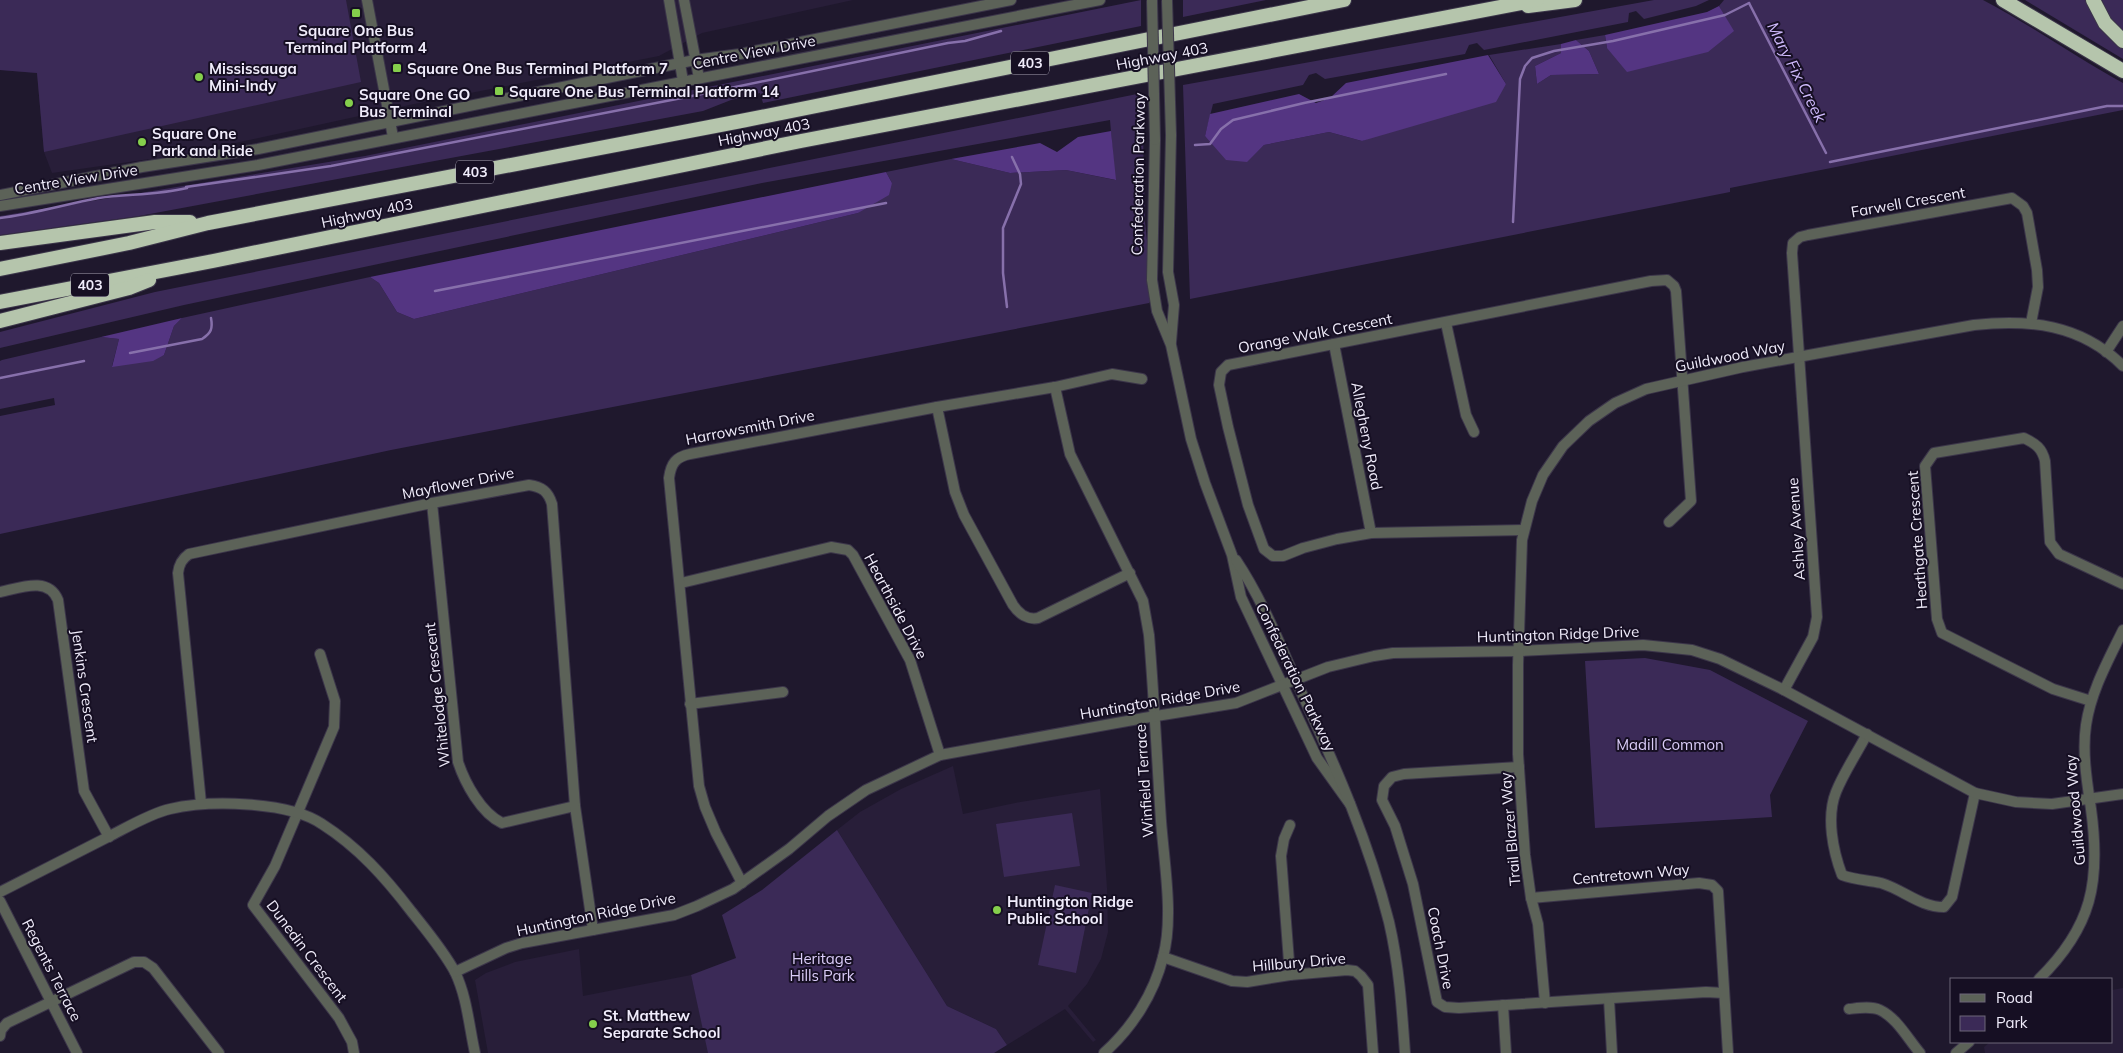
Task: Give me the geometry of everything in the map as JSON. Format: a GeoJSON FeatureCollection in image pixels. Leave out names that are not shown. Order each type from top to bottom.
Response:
{"type":"FeatureCollection","features":[{"type":"Feature","properties":{"kind":"highway","name":"Highway 403"},"geometry":{"type":"LineString","coordinates":[[0,269],[129,243],[208,222],[741,121],[1344,0]]}},
{"type":"Feature","properties":{"kind":"highway","name":"Highway 403"},"geometry":{"type":"LineString","coordinates":[[0,302],[180,268],[801,141],[1536,0]]}},
{"type":"Feature","properties":{"kind":"highway"},"geometry":{"type":"LineString","coordinates":[[1478,12],[1574,0]]}},
{"type":"Feature","properties":{"kind":"highway"},"geometry":{"type":"LineString","coordinates":[[2003,0],[2123,71]]}},
{"type":"Feature","properties":{"kind":"highway"},"geometry":{"type":"LineString","coordinates":[[2093,0],[2105,23],[2123,41]]}},
{"type":"Feature","properties":{"kind":"highway"},"geometry":{"type":"LineString","coordinates":[[0,243],[155,222],[208,222]]}},
{"type":"Feature","properties":{"kind":"highway"},"geometry":{"type":"LineString","coordinates":[[0,321],[129,288],[180,268]]}},
{"type":"Feature","properties":{"kind":"street"},"geometry":{"type":"LineString","coordinates":[[366,0],[393,137]]}},
{"type":"Feature","properties":{"kind":"street"},"geometry":{"type":"LineString","coordinates":[[669,0],[683,81]]}},
{"type":"Feature","properties":{"kind":"street"},"geometry":{"type":"LineString","coordinates":[[684,0],[699,78]]}},
{"type":"Feature","properties":{"kind":"street","name":"Centre View Drive"},"geometry":{"type":"LineString","coordinates":[[0,195],[142,167],[268,147],[696,60],[740,54],[1011,0]]}},
{"type":"Feature","properties":{"kind":"street","name":"Centre View Drive"},"geometry":{"type":"LineString","coordinates":[[0,206],[258,165],[393,137],[1100,0]]}},
{"type":"Feature","properties":{"kind":"street","name":"Confederation Parkway"},"geometry":{"type":"LineString","coordinates":[[1152,0],[1155,140],[1152,280],[1157,311],[1171,345],[1191,438],[1205,483],[1232,556],[1241,597],[1316,758],[1350,804]]}},
{"type":"Feature","properties":{"kind":"street","name":"Confederation Parkway"},"geometry":{"type":"LineString","coordinates":[[1167,0],[1171,135],[1168,272],[1174,305],[1171,345]]}},
{"type":"Feature","properties":{"kind":"street","name":"Farwell Crescent"},"geometry":{"type":"LineString","coordinates":[[1799,358],[1792,252],[1793,242],[1800,237],[2012,198],[2023,206],[2028,214],[2037,270],[2038,287],[2031,323]]}},
{"type":"Feature","properties":{"kind":"street","name":"Orange Walk Crescent"},"geometry":{"type":"LineString","coordinates":[[1524,530],[1371,534],[1303,548],[1282,556],[1273,556],[1264,549],[1248,505],[1219,385],[1221,372],[1228,365],[1651,281],[1667,280],[1674,286],[1676,291],[1682,381]]}},
{"type":"Feature","properties":{"kind":"street","name":"Guildwood Way"},"geometry":{"type":"LineString","coordinates":[[1520,651],[1522,540],[1532,500],[1543,474],[1563,446],[1589,421],[1615,403],[1646,389],[1743,366],[1799,358],[1974,325],[2003,322],[2031,323],[2068,332],[2106,352],[2123,366]]}},
{"type":"Feature","properties":{"kind":"street"},"geometry":{"type":"LineString","coordinates":[[1446,323],[1466,415],[1474,432]]}},
{"type":"Feature","properties":{"kind":"street"},"geometry":{"type":"LineString","coordinates":[[2106,352],[2123,326]]}},
{"type":"Feature","properties":{"kind":"street","name":"Allegheny Road"},"geometry":{"type":"LineString","coordinates":[[1334,344],[1371,534]]}},
{"type":"Feature","properties":{"kind":"street","name":"Ashley Avenue"},"geometry":{"type":"LineString","coordinates":[[1784,690],[1813,637],[1816,617],[1799,358]]}},
{"type":"Feature","properties":{"kind":"street","name":"Harrowsmith Drive"},"geometry":{"type":"LineString","coordinates":[[742,883],[705,807],[696,769],[681,583],[669,478],[674,461],[680,456],[937,407],[1055,388],[1112,374],[1142,379]]}},
{"type":"Feature","properties":{"kind":"street"},"geometry":{"type":"LineString","coordinates":[[1669,522],[1692,502],[1682,381]]}},
{"type":"Feature","properties":{"kind":"street","name":"Winfield Terrace"},"geometry":{"type":"LineString","coordinates":[[1055,388],[1070,454],[1130,573],[1143,601],[1147,616],[1167,896],[1163,957],[1150,992],[1140,1012],[1109,1051]]}},
{"type":"Feature","properties":{"kind":"street"},"geometry":{"type":"LineString","coordinates":[[937,407],[955,492],[964,515],[1014,605],[1021,614],[1031,618],[1038,618],[1130,573]]}},
{"type":"Feature","properties":{"kind":"street","name":"Heathgate Crescent"},"geometry":{"type":"LineString","coordinates":[[2091,701],[2054,690],[1942,633],[1937,619],[1925,466],[1928,459],[1934,454],[2024,438],[2036,444],[2043,451],[2045,461],[2050,542],[2059,554],[2123,584]]}},
{"type":"Feature","properties":{"kind":"street","name":"Mayflower Drive"},"geometry":{"type":"LineString","coordinates":[[201,803],[178,573],[181,562],[189,554],[432,503],[529,485],[544,489],[549,494],[552,504],[575,806],[593,930]]}},
{"type":"Feature","properties":{"kind":"street","name":"Whitelodge Crescent"},"geometry":{"type":"LineString","coordinates":[[432,503],[458,762],[464,782],[492,818],[502,823],[575,806]]}},
{"type":"Feature","properties":{"kind":"street","name":"Hearthside Drive"},"geometry":{"type":"LineString","coordinates":[[681,583],[831,547],[848,550],[910,660],[940,755]]}},
{"type":"Feature","properties":{"kind":"street","name":"Confederation Parkway"},"geometry":{"type":"LineString","coordinates":[[1232,556],[1253,586],[1297,680],[1329,750],[1367,850],[1389,923],[1400,983],[1405,1053]]}},
{"type":"Feature","properties":{"kind":"street","name":"Jenkins Crescent"},"geometry":{"type":"LineString","coordinates":[[0,592],[45,585],[55,593],[58,600],[84,791],[109,837]]}},
{"type":"Feature","properties":{"kind":"street","name":"Guildwood Way"},"geometry":{"type":"LineString","coordinates":[[2039,978],[2055,963],[2070,944],[2086,912],[2092,888],[2095,866],[2094,835],[2084,753],[2086,726],[2091,701],[2123,631]]}},
{"type":"Feature","properties":{"kind":"street","name":"Huntington Ridge Drive"},"geometry":{"type":"LineString","coordinates":[[454,972],[506,948],[522,943],[674,914],[713,899],[742,883],[789,849],[828,816],[866,790],[940,755],[1155,716],[1236,704],[1328,667],[1374,656],[1643,645],[1692,650],[1720,659],[1784,690],[1957,785],[1975,793],[2016,802],[2052,804],[2123,794]]}},
{"type":"Feature","properties":{"kind":"street","name":"Trail Blazer Way"},"geometry":{"type":"LineString","coordinates":[[1520,651],[1518,665],[1519,767],[1525,855],[1538,924],[1545,1003]]}},
{"type":"Feature","properties":{"kind":"street"},"geometry":{"type":"LineString","coordinates":[[299,814],[334,727],[335,701],[320,654]]}},
{"type":"Feature","properties":{"kind":"street"},"geometry":{"type":"LineString","coordinates":[[690,704],[783,692]]}},
{"type":"Feature","properties":{"kind":"street"},"geometry":{"type":"LineString","coordinates":[[1867,734],[1836,793],[1832,813],[1834,855],[1842,875],[1851,879],[1879,883],[1896,888],[1930,907],[1944,907],[1952,897],[1975,793]]}},
{"type":"Feature","properties":{"kind":"street","name":"Coach Drive"},"geometry":{"type":"LineString","coordinates":[[1519,767],[1404,774],[1392,777],[1384,786],[1382,800],[1395,826],[1413,884],[1437,1002],[1445,1007],[1609,1000],[1706,992],[1724,993]]}},
{"type":"Feature","properties":{"kind":"street"},"geometry":{"type":"LineString","coordinates":[[0,892],[168,809],[201,803],[263,806],[299,814],[321,822],[365,857],[398,894],[432,939],[454,972],[463,995],[475,1053]]}},
{"type":"Feature","properties":{"kind":"street","name":"Dunedin Crescent"},"geometry":{"type":"LineString","coordinates":[[299,814],[275,866],[252,905],[339,1018],[352,1042],[354,1053]]}},
{"type":"Feature","properties":{"kind":"street"},"geometry":{"type":"LineString","coordinates":[[1290,825],[1284,839],[1282,856],[1290,975]]}},
{"type":"Feature","properties":{"kind":"street","name":"Centretown Way"},"geometry":{"type":"LineString","coordinates":[[1532,898],[1699,883],[1712,885],[1718,890],[1728,1053]]}},
{"type":"Feature","properties":{"kind":"street","name":"Regents Terrace"},"geometry":{"type":"LineString","coordinates":[[0,901],[77,1053]]}},
{"type":"Feature","properties":{"kind":"street","name":"Hillbury Drive"},"geometry":{"type":"LineString","coordinates":[[1163,957],[1232,980],[1247,982],[1290,975],[1355,971],[1368,985],[1373,1053]]}},
{"type":"Feature","properties":{"kind":"street"},"geometry":{"type":"LineString","coordinates":[[0,1036],[1,1030],[7,1023],[134,962],[144,962],[154,968],[219,1053]]}},
{"type":"Feature","properties":{"kind":"street"},"geometry":{"type":"LineString","coordinates":[[1609,1000],[1612,1053]]}},
{"type":"Feature","properties":{"kind":"street"},"geometry":{"type":"LineString","coordinates":[[1503,1005],[1506,1053]]}},
{"type":"Feature","properties":{"kind":"street"},"geometry":{"type":"LineString","coordinates":[[1849,1009],[1867,1008],[1879,1010],[1892,1018],[1920,1053]]}},
{"type":"Feature","properties":{"kind":"street"},"geometry":{"type":"LineString","coordinates":[[1956,1053],[1968,1043]]}},
{"type":"Feature","properties":{"kind":"shaded area"},"geometry":{"type":"Polygon","coordinates":[[[0,0],[853,0],[702,33],[659,56],[414,104],[185,154],[52,173],[44,152],[37,73],[0,70],[0,0]]]}},
{"type":"Feature","properties":{"kind":"shaded area"},"geometry":{"type":"Polygon","coordinates":[[[1719,6],[1734,31],[1708,52],[1627,72],[1607,48],[1605,35],[1707,12],[1719,6]]]}},
{"type":"Feature","properties":{"kind":"shaded area"},"geometry":{"type":"Polygon","coordinates":[[[1576,40],[1589,51],[1599,74],[1551,75],[1537,84],[1535,66],[1561,53],[1561,44],[1576,40]]]}},
{"type":"Feature","properties":{"kind":"shaded area"},"geometry":{"type":"Polygon","coordinates":[[[1488,55],[1506,84],[1496,102],[1362,141],[1329,132],[1264,145],[1247,162],[1226,160],[1205,136],[1210,114],[1299,94],[1316,103],[1330,98],[1346,83],[1488,55]]]}},
{"type":"Feature","properties":{"kind":"shaded area"},"geometry":{"type":"Polygon","coordinates":[[[1111,131],[1116,180],[1066,170],[1010,173],[951,159],[1040,143],[1057,152],[1078,137],[1111,131]]]}},
{"type":"Feature","properties":{"kind":"shaded area"},"geometry":{"type":"Polygon","coordinates":[[[886,172],[892,183],[889,195],[858,213],[414,319],[397,312],[379,283],[370,277],[886,172]]]}},
{"type":"Feature","properties":{"kind":"shaded area"},"geometry":{"type":"Polygon","coordinates":[[[182,318],[174,326],[164,355],[153,361],[112,367],[119,339],[101,337],[182,318]]]}},
{"type":"Feature","properties":{"kind":"shaded area","name":"Huntington Ridge Public School"},"geometry":{"type":"Polygon","coordinates":[[[953,766],[963,814],[1100,789],[1108,932],[1101,959],[1087,984],[1068,1006],[1096,1040],[1093,1042],[1065,1009],[1007,1045],[996,1029],[947,1006],[837,830],[860,812],[901,789],[953,766]]]}},
{"type":"Feature","properties":{"kind":"shaded area","name":"St. Matthew Separate School"},"geometry":{"type":"Polygon","coordinates":[[[579,949],[583,996],[691,975],[709,1053],[488,1053],[475,980],[486,973],[515,962],[579,949]]]}},
{"type":"Feature","properties":{"kind":"shaded area"},"geometry":{"type":"Polygon","coordinates":[[[2123,988],[2123,1053],[1985,1053],[1984,1047],[1989,1043],[2113,1043],[2113,990],[2123,988]]]}},
{"type":"Feature","properties":{"kind":"green space","name":"Mississauga Mini-Indy"},"geometry":{"type":"Polygon","coordinates":[[[0,0],[346,0],[361,82],[44,152],[37,73],[0,70],[0,0]]]}},
{"type":"Feature","properties":{"kind":"green space"},"geometry":{"type":"Polygon","coordinates":[[[1141,0],[1141,26],[763,103],[760,93],[731,100],[703,111],[139,216],[0,235],[0,216],[365,156],[1141,0]]]}},
{"type":"Feature","properties":{"kind":"green space"},"geometry":{"type":"Polygon","coordinates":[[[1183,0],[1266,0],[1183,17],[1183,0]]]}},
{"type":"Feature","properties":{"kind":"green space"},"geometry":{"type":"Polygon","coordinates":[[[1654,0],[1709,0],[1696,6],[1644,19],[1636,11],[1629,13],[1628,22],[1484,50],[1477,43],[1469,45],[1465,54],[1325,79],[1316,73],[1309,75],[1303,85],[1213,104],[1205,136],[1247,161],[1264,145],[1329,132],[1362,141],[1506,84],[1489,55],[1561,44],[1561,53],[1535,66],[1537,84],[1551,75],[1599,74],[1589,51],[1576,40],[1605,35],[1607,48],[1733,31],[1719,6],[1724,0],[1983,0],[2123,83],[2123,110],[1730,188],[1730,192],[1190,299],[1183,85],[1654,0]]]}},
{"type":"Feature","properties":{"kind":"green space"},"geometry":{"type":"Polygon","coordinates":[[[2025,0],[2089,0],[2123,45],[2123,59],[2025,0]]]}},
{"type":"Feature","properties":{"kind":"green space"},"geometry":{"type":"Polygon","coordinates":[[[2102,0],[2123,0],[2123,31],[2108,15],[2102,0]]]}},
{"type":"Feature","properties":{"kind":"green space"},"geometry":{"type":"Polygon","coordinates":[[[1142,93],[1145,222],[1153,297],[1149,303],[391,450],[0,534],[0,416],[55,405],[54,398],[0,409],[0,361],[2,360],[101,337],[119,339],[112,366],[164,355],[174,326],[182,318],[370,277],[379,283],[397,312],[414,319],[858,213],[892,183],[886,172],[951,159],[1010,173],[1066,170],[1115,180],[1110,120],[762,183],[184,305],[0,348],[0,332],[155,292],[1142,93]]]}},
{"type":"Feature","properties":{"kind":"green space","name":"Madill Common"},"geometry":{"type":"Polygon","coordinates":[[[1645,658],[1710,670],[1808,721],[1770,795],[1772,817],[1595,828],[1585,661],[1645,658]]]}},
{"type":"Feature","properties":{"kind":"green space"},"geometry":{"type":"Polygon","coordinates":[[[1072,813],[1080,866],[1004,877],[996,824],[1072,813]]]}},
{"type":"Feature","properties":{"kind":"green space","name":"Heritage Hills Park"},"geometry":{"type":"Polygon","coordinates":[[[837,830],[947,1006],[996,1029],[1007,1045],[994,1053],[708,1053],[691,975],[736,958],[722,915],[762,890],[837,830]]]}},
{"type":"Feature","properties":{"kind":"green space"},"geometry":{"type":"Polygon","coordinates":[[[1055,885],[1092,893],[1076,973],[1038,965],[1055,885]]]}},
{"type":"Feature","properties":{"kind":"waterway","name":"Mary Fix Creek"},"geometry":{"type":"LineString","coordinates":[[1749,3],[1826,153]]}},
{"type":"Feature","properties":{"kind":"waterway"},"geometry":{"type":"LineString","coordinates":[[1513,222],[1520,79],[1525,66],[1532,58],[1554,51],[1613,41],[1725,15],[1749,3]]}},
{"type":"Feature","properties":{"kind":"waterway"},"geometry":{"type":"LineString","coordinates":[[186,187],[331,166],[965,41],[1001,31]]}},
{"type":"Feature","properties":{"kind":"waterway"},"geometry":{"type":"LineString","coordinates":[[1195,145],[1210,144],[1221,129],[1233,120],[1304,103],[1446,74]]}},
{"type":"Feature","properties":{"kind":"waterway"},"geometry":{"type":"LineString","coordinates":[[1830,162],[2107,106],[2123,106]]}},
{"type":"Feature","properties":{"kind":"waterway"},"geometry":{"type":"LineString","coordinates":[[1007,307],[1003,273],[1003,228],[1021,184],[1020,174],[1012,157]]}},
{"type":"Feature","properties":{"kind":"waterway"},"geometry":{"type":"LineString","coordinates":[[0,218],[99,198],[187,188]]}},
{"type":"Feature","properties":{"kind":"waterway"},"geometry":{"type":"LineString","coordinates":[[435,291],[886,203]]}},
{"type":"Feature","properties":{"kind":"waterway"},"geometry":{"type":"LineString","coordinates":[[130,353],[202,339],[211,330],[211,318]]}},
{"type":"Feature","properties":{"kind":"waterway"},"geometry":{"type":"LineString","coordinates":[[0,378],[84,361]]}},
{"type":"Feature","properties":{"kind":"place","name":"Square One Bus Terminal Platform 4"},"geometry":{"type":"Point","coordinates":[356,13]}},
{"type":"Feature","properties":{"kind":"place","name":"Square One Bus Terminal Platform 7"},"geometry":{"type":"Point","coordinates":[397,68]}},
{"type":"Feature","properties":{"kind":"place","name":"Mississauga Mini-Indy"},"geometry":{"type":"Point","coordinates":[199,77]}},
{"type":"Feature","properties":{"kind":"place","name":"Square One Bus Terminal Platform 14"},"geometry":{"type":"Point","coordinates":[499,91]}},
{"type":"Feature","properties":{"kind":"place","name":"Square One GO Bus Terminal"},"geometry":{"type":"Point","coordinates":[349,103]}},
{"type":"Feature","properties":{"kind":"place","name":"Square One Park and Ride"},"geometry":{"type":"Point","coordinates":[142,142]}},
{"type":"Feature","properties":{"kind":"place","name":"Huntington Ridge Public School"},"geometry":{"type":"Point","coordinates":[997,910]}},
{"type":"Feature","properties":{"kind":"place","name":"St. Matthew Separate School"},"geometry":{"type":"Point","coordinates":[593,1024]}}]}
